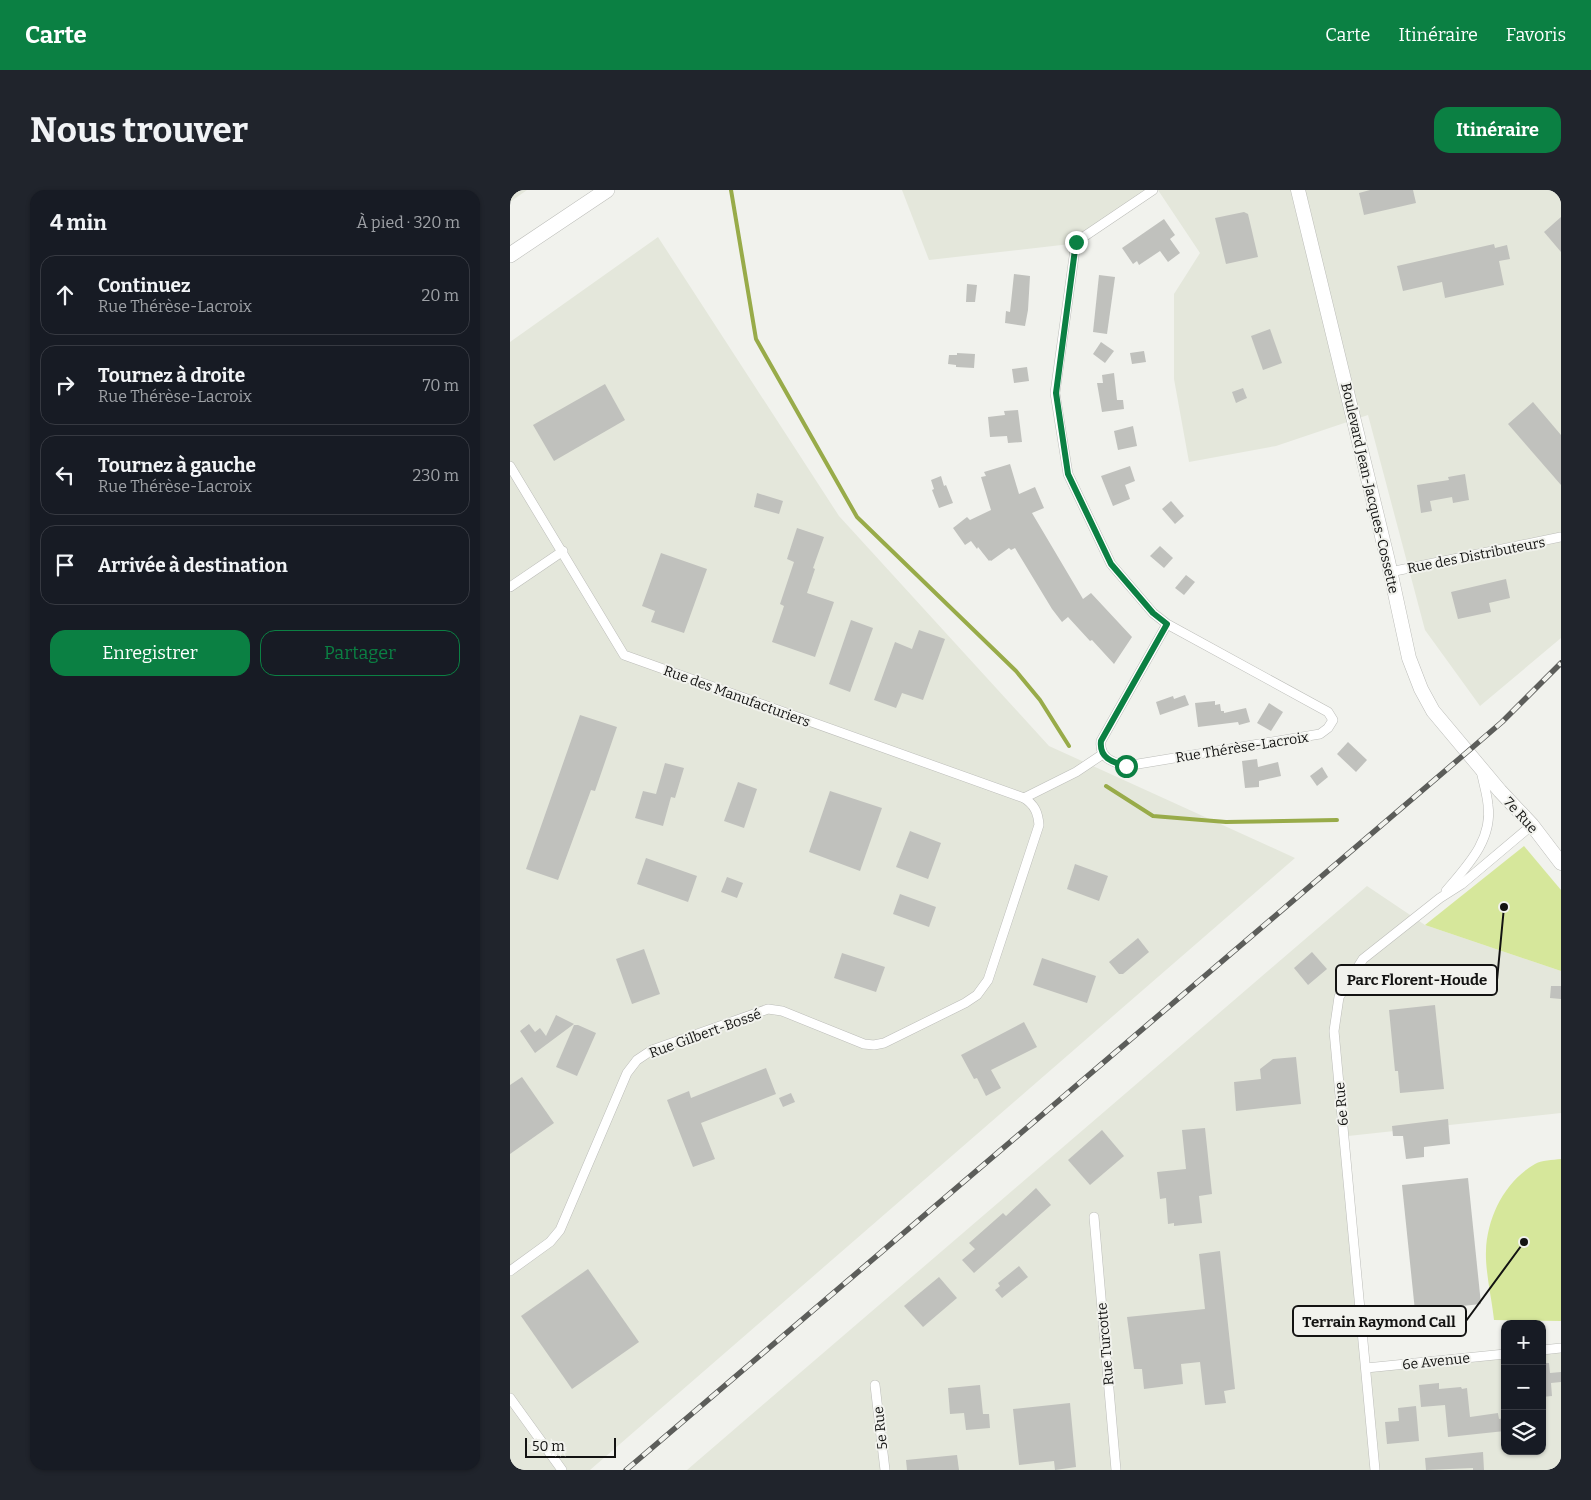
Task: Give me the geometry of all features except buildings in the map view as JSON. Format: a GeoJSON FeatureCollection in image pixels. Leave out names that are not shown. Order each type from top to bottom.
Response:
{"type":"FeatureCollection","features":[{"type":"Feature","properties":{"kind":"highway"},"geometry":{"type":"LineString","coordinates":[[510,255],[607,190]]}},
{"type":"Feature","properties":{"kind":"main road","name":"Boulevard Jean-Jacques-Cossette"},"geometry":{"type":"LineString","coordinates":[[1298,190],[1409,658],[1421,689],[1433,711],[1480,767]]}},
{"type":"Feature","properties":{"kind":"main road","name":"7e Rue"},"geometry":{"type":"LineString","coordinates":[[1480,767],[1532,825],[1561,863]]}},
{"type":"Feature","properties":{"kind":"street","name":"Rue Thérèse-Lacroix"},"geometry":{"type":"LineString","coordinates":[[1103,754],[1109,761],[1126,766],[1320,734],[1328,728],[1333,720],[1328,712],[1167,624],[1153,613],[1111,564],[1068,474],[1056,393],[1076,242],[1153,190]]}},
{"type":"Feature","properties":{"kind":"street","name":"Rue des Manufacturiers"},"geometry":{"type":"LineString","coordinates":[[510,466],[624,655],[1024,798]]}},
{"type":"Feature","properties":{"kind":"street","name":"Rue des Distributeurs"},"geometry":{"type":"LineString","coordinates":[[1390,572],[1561,537]]}},
{"type":"Feature","properties":{"kind":"street"},"geometry":{"type":"LineString","coordinates":[[510,587],[563,551]]}},
{"type":"Feature","properties":{"kind":"street"},"geometry":{"type":"LineString","coordinates":[[1024,798],[1076,772],[1103,754],[1100,748],[1101,741],[1167,624]]}},
{"type":"Feature","properties":{"kind":"street"},"geometry":{"type":"LineString","coordinates":[[1440,898],[1470,862],[1481,845],[1487,829],[1488,806],[1480,767]]}},
{"type":"Feature","properties":{"kind":"street","name":"Rue Gilbert-Bossé"},"geometry":{"type":"LineString","coordinates":[[510,1271],[550,1242],[560,1230],[627,1073],[637,1060],[652,1050],[768,1009],[782,1011],[864,1044],[874,1045],[884,1043],[966,1003],[977,995],[988,980],[1039,825],[1038,814],[1032,804],[1024,798]]}},
{"type":"Feature","properties":{"kind":"street","name":"6e Rue"},"geometry":{"type":"LineString","coordinates":[[1375,1470],[1334,1031],[1339,997],[1363,959],[1440,898],[1462,884],[1532,825]]}},
{"type":"Feature","properties":{"kind":"street","name":"Rue Turcotte"},"geometry":{"type":"LineString","coordinates":[[1094,1217],[1116,1470]]}},
{"type":"Feature","properties":{"kind":"street"},"geometry":{"type":"LineString","coordinates":[[1546,1350],[1561,1348]]}},
{"type":"Feature","properties":{"kind":"street","name":"6e Avenue"},"geometry":{"type":"LineString","coordinates":[[1366,1368],[1501,1354]]}},
{"type":"Feature","properties":{"kind":"street","name":"5e Rue"},"geometry":{"type":"LineString","coordinates":[[876,1386],[885,1470]]}},
{"type":"Feature","properties":{"kind":"street"},"geometry":{"type":"LineString","coordinates":[[510,1398],[562,1470]]}},
{"type":"Feature","properties":{"kind":"shaded area"},"geometry":{"type":"Polygon","coordinates":[[[510,190],[527,190],[510,202],[510,190]]]}},
{"type":"Feature","properties":{"kind":"shaded area"},"geometry":{"type":"Polygon","coordinates":[[[902,190],[1156,190],[1079,243],[929,260],[902,190]]]}},
{"type":"Feature","properties":{"kind":"shaded area"},"geometry":{"type":"Polygon","coordinates":[[[1158,190],[1561,190],[1561,638],[1480,706],[1425,630],[1368,415],[1276,446],[1189,462],[1174,379],[1174,294],[1200,253],[1158,190]]]}},
{"type":"Feature","properties":{"kind":"shaded area"},"geometry":{"type":"Polygon","coordinates":[[[658,237],[839,516],[1049,746],[1295,858],[590,1470],[510,1470],[510,342],[658,237]]]}},
{"type":"Feature","properties":{"kind":"shaded area"},"geometry":{"type":"Polygon","coordinates":[[[1367,886],[1425,925],[1561,971],[1561,1113],[1348,1136],[1366,1368],[1501,1356],[1501,1455],[1546,1455],[1546,1353],[1561,1351],[1561,1470],[687,1470],[1367,886]]]}},
{"type":"Feature","properties":{"kind":"green space"},"geometry":{"type":"Polygon","coordinates":[[[1524,846],[1561,890],[1561,971],[1425,925],[1524,846]]]}},
{"type":"Feature","properties":{"kind":"green space"},"geometry":{"type":"Polygon","coordinates":[[[1561,1159],[1561,1321],[1494,1320],[1486,1259],[1490,1225],[1500,1201],[1515,1180],[1535,1164],[1547,1160],[1561,1159]]]}},
{"type":"Feature","properties":{"kind":"waterway"},"geometry":{"type":"LineString","coordinates":[[731,190],[756,339],[857,517],[1016,671],[1040,700],[1069,746]]}},
{"type":"Feature","properties":{"kind":"waterway"},"geometry":{"type":"LineString","coordinates":[[1106,786],[1153,816],[1226,822],[1337,820]]}},
{"type":"Feature","properties":{"kind":"railway"},"geometry":{"type":"LineString","coordinates":[[626,1470],[1502,722],[1561,663]]}},
{"type":"Feature","properties":{"kind":"place","name":"Parc Florent-Houde"},"geometry":{"type":"Point","coordinates":[1504,907]}},
{"type":"Feature","properties":{"kind":"place","name":"Terrain Raymond Call"},"geometry":{"type":"Point","coordinates":[1524,1242]}},
{"type":"Feature","properties":{"kind":"route"},"geometry":{"type":"LineString","coordinates":[[1076,242],[1056,393],[1068,474],[1111,564],[1153,613],[1167,624],[1101,741],[1100,748],[1109,761],[1126,766]]}}]}
